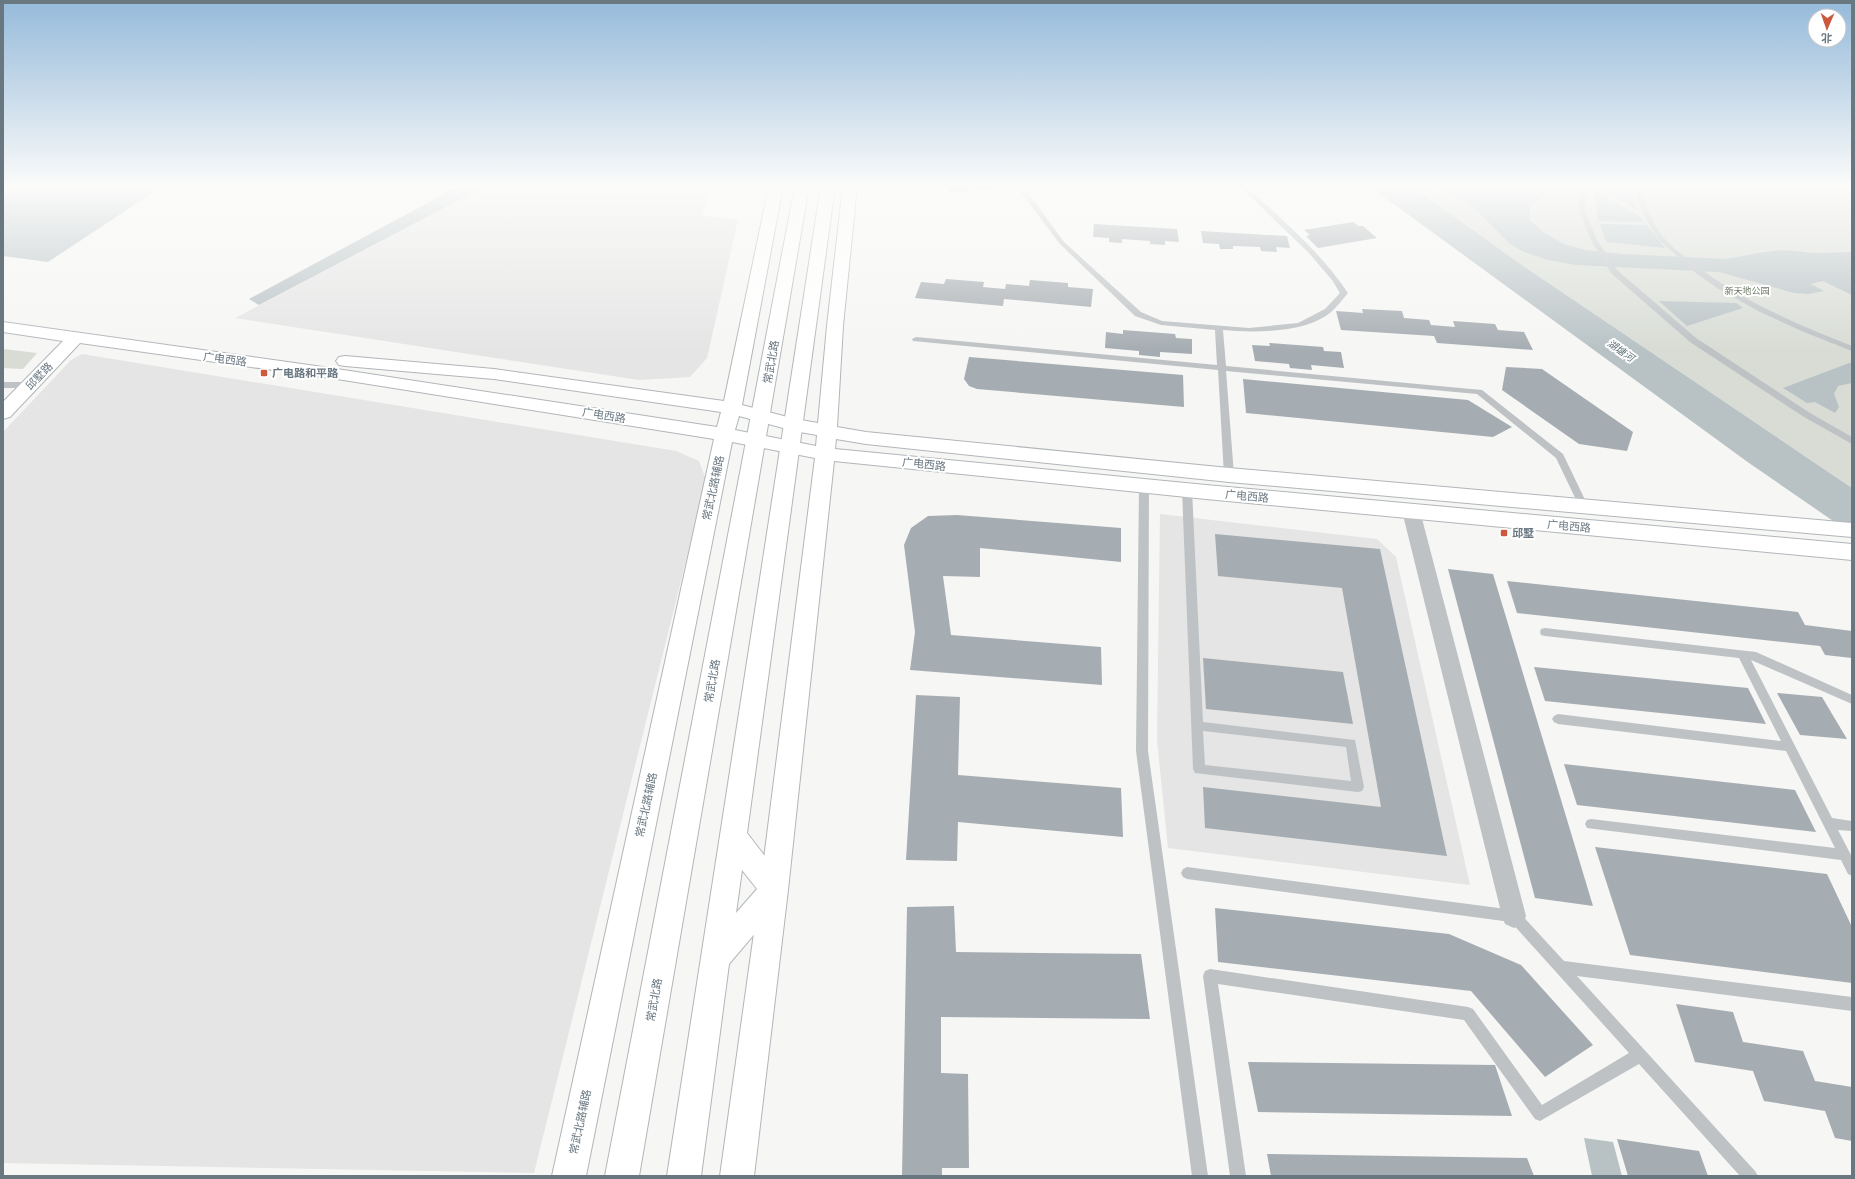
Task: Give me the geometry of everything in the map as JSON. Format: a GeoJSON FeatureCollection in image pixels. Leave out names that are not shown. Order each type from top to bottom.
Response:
{"type":"FeatureCollection","features":[{"type":"Feature","properties":{"kind":"main road"},"geometry":{"type":"LineString","coordinates":[[732,408],[765,241]]}},
{"type":"Feature","properties":{"kind":"main road","name":"常武北路"},"geometry":{"type":"LineString","coordinates":[[621,1171],[792,241]]}},
{"type":"Feature","properties":{"kind":"main road"},"geometry":{"type":"LineString","coordinates":[[684,1176],[820,241]]}},
{"type":"Feature","properties":{"kind":"main road"},"geometry":{"type":"LineString","coordinates":[[737,1176],[774,890],[825,454],[835,326],[844,241]]}},
{"type":"Feature","properties":{"kind":"main road","name":"广电西路"},"geometry":{"type":"LineString","coordinates":[[3,312],[348,362],[494,374],[732,408],[758,429],[790,448],[825,454],[1847,554]]}},
{"type":"Feature","properties":{"kind":"main road","name":"广电西路"},"geometry":{"type":"LineString","coordinates":[[3,327],[337,374],[725,434],[794,425],[866,438],[1229,475],[1843,529]]}},
{"type":"Feature","properties":{"kind":"main road","name":"邱墅路"},"geometry":{"type":"LineString","coordinates":[[3,413],[75,338]]}},
{"type":"Feature","properties":{"kind":"main road","name":"常武北路辅路"},"geometry":{"type":"LineString","coordinates":[[569,1176],[721,446],[732,408]]}},
{"type":"Feature","properties":{"kind":"main road"},"geometry":{"type":"LineString","coordinates":[[734,837],[774,890]]}},
{"type":"Feature","properties":{"kind":"main road"},"geometry":{"type":"LineString","coordinates":[[716,958],[774,890]]}},
{"type":"Feature","properties":{"kind":"street"},"geometry":{"type":"LineString","coordinates":[[1411,511],[1514,916]]}},
{"type":"Feature","properties":{"kind":"lane"},"geometry":{"type":"LineString","coordinates":[[1061,241],[1138,314],[1161,323],[1249,330],[1300,325],[1328,311],[1344,293],[1336,278],[1300,241]]}},
{"type":"Feature","properties":{"kind":"lane"},"geometry":{"type":"LineString","coordinates":[[1595,241],[1614,271],[1692,340],[1807,415],[1852,441]]}},
{"type":"Feature","properties":{"kind":"lane"},"geometry":{"type":"LineString","coordinates":[[1665,241],[1721,288],[1790,324],[1852,349]]}},
{"type":"Feature","properties":{"kind":"lane"},"geometry":{"type":"LineString","coordinates":[[1219,328],[1229,475]]}},
{"type":"Feature","properties":{"kind":"lane"},"geometry":{"type":"LineString","coordinates":[[916,339],[1479,392],[1560,456],[1583,506]]}},
{"type":"Feature","properties":{"kind":"lane"},"geometry":{"type":"LineString","coordinates":[[3,385],[30,385]]}},
{"type":"Feature","properties":{"kind":"lane"},"geometry":{"type":"LineString","coordinates":[[1144,486],[1142,751],[1200,1176]]}},
{"type":"Feature","properties":{"kind":"lane"},"geometry":{"type":"LineString","coordinates":[[1187,490],[1199,769],[1358,788],[1351,743],[1198,726]]}},
{"type":"Feature","properties":{"kind":"lane"},"geometry":{"type":"LineString","coordinates":[[1545,632],[1756,656],[1852,700]]}},
{"type":"Feature","properties":{"kind":"lane"},"geometry":{"type":"LineString","coordinates":[[1743,655],[1852,870]]}},
{"type":"Feature","properties":{"kind":"lane"},"geometry":{"type":"LineString","coordinates":[[1558,719],[1790,747]]}},
{"type":"Feature","properties":{"kind":"lane"},"geometry":{"type":"LineString","coordinates":[[1828,823],[1852,826]]}},
{"type":"Feature","properties":{"kind":"lane"},"geometry":{"type":"LineString","coordinates":[[1591,824],[1844,855]]}},
{"type":"Feature","properties":{"kind":"lane"},"geometry":{"type":"LineString","coordinates":[[1187,873],[1514,916],[1750,1176]]}},
{"type":"Feature","properties":{"kind":"lane"},"geometry":{"type":"LineString","coordinates":[[1560,967],[1852,1004]]}},
{"type":"Feature","properties":{"kind":"lane"},"geometry":{"type":"LineString","coordinates":[[1238,1176],[1210,976],[1468,1014],[1540,1114],[1640,1055]]}},
{"type":"Feature","properties":{"kind":"shaded area"},"geometry":{"type":"Polygon","coordinates":[[[381,241],[733,241],[707,358],[690,377],[639,380],[235,318],[381,241]]]}},
{"type":"Feature","properties":{"kind":"shaded area"},"geometry":{"type":"Polygon","coordinates":[[[82,354],[676,451],[699,461],[706,480],[534,1173],[3,1163],[3,432],[71,360],[82,354]]]}},
{"type":"Feature","properties":{"kind":"shaded area"},"geometry":{"type":"Polygon","coordinates":[[[1160,514],[1377,539],[1396,557],[1470,885],[1168,848],[1157,740],[1160,514]]]}},
{"type":"Feature","properties":{"kind":"green space","name":"新天地公园"},"geometry":{"type":"Polygon","coordinates":[[[1488,241],[1852,241],[1852,488],[1488,241]]]}},
{"type":"Feature","properties":{"kind":"green space"},"geometry":{"type":"Polygon","coordinates":[[[3,349],[37,353],[23,369],[3,368],[3,349]]]}},
{"type":"Feature","properties":{"kind":"water"},"geometry":{"type":"Polygon","coordinates":[[[3,241],[80,241],[48,262],[3,256],[3,241]]]}},
{"type":"Feature","properties":{"kind":"water"},"geometry":{"type":"Polygon","coordinates":[[[357,241],[381,241],[259,305],[249,299],[357,241]]]}},
{"type":"Feature","properties":{"kind":"water","name":"湖塘河"},"geometry":{"type":"Polygon","coordinates":[[[1444,241],[1488,241],[1852,488],[1852,534],[1749,463],[1444,241]]]}},
{"type":"Feature","properties":{"kind":"water"},"geometry":{"type":"Polygon","coordinates":[[[1507,241],[1559,241],[1585,250],[1622,254],[1726,259],[1783,250],[1815,253],[1852,252],[1852,295],[1823,281],[1811,284],[1824,291],[1808,294],[1794,293],[1719,272],[1576,265],[1548,260],[1524,252],[1507,241]]]}},
{"type":"Feature","properties":{"kind":"water"},"geometry":{"type":"Polygon","coordinates":[[[1660,241],[1665,248],[1606,242],[1660,241]]]}},
{"type":"Feature","properties":{"kind":"water"},"geometry":{"type":"Polygon","coordinates":[[[1659,301],[1736,303],[1743,308],[1687,326],[1659,301]]]}},
{"type":"Feature","properties":{"kind":"water"},"geometry":{"type":"Polygon","coordinates":[[[1852,362],[1852,383],[1838,386],[1834,394],[1839,407],[1835,413],[1815,402],[1807,403],[1783,388],[1852,362]]]}},
{"type":"Feature","properties":{"kind":"water"},"geometry":{"type":"Polygon","coordinates":[[[1584,1138],[1613,1142],[1622,1176],[1592,1176],[1584,1138]]]}},
{"type":"Feature","properties":{"kind":"building"},"geometry":{"type":"Polygon","coordinates":[[[1122,241],[1122,243],[1109,242],[1122,241]]]}},
{"type":"Feature","properties":{"kind":"building"},"geometry":{"type":"Polygon","coordinates":[[[1150,241],[1165,241],[1165,245],[1150,244],[1150,241]]]}},
{"type":"Feature","properties":{"kind":"building"},"geometry":{"type":"Polygon","coordinates":[[[1203,241],[1288,241],[1290,248],[1276,247],[1277,252],[1261,251],[1260,247],[1233,246],[1233,249],[1220,249],[1219,244],[1203,243],[1203,241]]]}},
{"type":"Feature","properties":{"kind":"building"},"geometry":{"type":"Polygon","coordinates":[[[1311,241],[1359,241],[1318,248],[1311,241]]]}},
{"type":"Feature","properties":{"kind":"building"},"geometry":{"type":"Polygon","coordinates":[[[946,279],[984,282],[983,287],[1005,289],[1006,284],[1029,286],[1030,280],[1068,283],[1068,287],[1093,289],[1091,307],[1004,299],[1003,306],[915,298],[921,282],[944,284],[946,279]]]}},
{"type":"Feature","properties":{"kind":"building"},"geometry":{"type":"Polygon","coordinates":[[[1362,309],[1402,311],[1404,318],[1429,320],[1431,325],[1455,327],[1453,321],[1495,324],[1498,330],[1524,332],[1533,350],[1437,343],[1434,336],[1341,330],[1336,311],[1363,313],[1362,309]]]}},
{"type":"Feature","properties":{"kind":"building"},"geometry":{"type":"Polygon","coordinates":[[[1123,330],[1175,334],[1176,338],[1192,339],[1192,354],[1160,352],[1160,357],[1139,355],[1139,351],[1105,348],[1106,332],[1123,334],[1123,330]]]}},
{"type":"Feature","properties":{"kind":"building"},"geometry":{"type":"Polygon","coordinates":[[[1269,343],[1323,347],[1324,351],[1341,352],[1344,368],[1311,365],[1312,370],[1290,368],[1289,364],[1255,361],[1252,345],[1270,346],[1269,343]]]}},
{"type":"Feature","properties":{"kind":"building"},"geometry":{"type":"Polygon","coordinates":[[[969,357],[1183,375],[1184,407],[977,389],[969,386],[964,379],[969,357]]]}},
{"type":"Feature","properties":{"kind":"building"},"geometry":{"type":"Polygon","coordinates":[[[1506,367],[1542,369],[1633,432],[1627,451],[1579,444],[1502,390],[1506,367]]]}},
{"type":"Feature","properties":{"kind":"building"},"geometry":{"type":"Polygon","coordinates":[[[1243,379],[1468,400],[1512,427],[1493,437],[1246,413],[1243,379]]]}},
{"type":"Feature","properties":{"kind":"building"},"geometry":{"type":"Polygon","coordinates":[[[957,515],[1121,528],[1121,562],[980,548],[980,577],[943,576],[951,635],[1101,647],[1102,685],[910,670],[915,632],[904,545],[911,528],[928,516],[957,515]]]}},
{"type":"Feature","properties":{"kind":"building"},"geometry":{"type":"Polygon","coordinates":[[[1215,534],[1380,549],[1447,856],[1205,828],[1203,787],[1381,807],[1342,588],[1218,576],[1215,534]]]}},
{"type":"Feature","properties":{"kind":"building"},"geometry":{"type":"Polygon","coordinates":[[[1448,569],[1493,574],[1593,906],[1535,898],[1448,569]]]}},
{"type":"Feature","properties":{"kind":"building"},"geometry":{"type":"Polygon","coordinates":[[[1507,581],[1798,612],[1805,625],[1852,631],[1852,658],[1825,655],[1820,646],[1517,613],[1507,581]]]}},
{"type":"Feature","properties":{"kind":"building"},"geometry":{"type":"Polygon","coordinates":[[[1203,658],[1343,672],[1353,724],[1206,709],[1203,658]]]}},
{"type":"Feature","properties":{"kind":"building"},"geometry":{"type":"Polygon","coordinates":[[[1534,667],[1748,688],[1766,724],[1545,701],[1534,667]]]}},
{"type":"Feature","properties":{"kind":"building"},"geometry":{"type":"Polygon","coordinates":[[[1777,693],[1822,697],[1847,739],[1800,735],[1777,693]]]}},
{"type":"Feature","properties":{"kind":"building"},"geometry":{"type":"Polygon","coordinates":[[[916,695],[960,697],[958,775],[1121,788],[1123,837],[958,822],[957,861],[906,860],[916,695]]]}},
{"type":"Feature","properties":{"kind":"building"},"geometry":{"type":"Polygon","coordinates":[[[1564,764],[1795,790],[1816,832],[1577,805],[1564,764]]]}},
{"type":"Feature","properties":{"kind":"building"},"geometry":{"type":"Polygon","coordinates":[[[1595,847],[1827,874],[1852,927],[1852,983],[1630,955],[1595,847]]]}},
{"type":"Feature","properties":{"kind":"building"},"geometry":{"type":"Polygon","coordinates":[[[954,906],[956,952],[1141,954],[1150,1019],[941,1017],[941,1073],[968,1074],[969,1168],[942,1168],[942,1176],[902,1176],[907,907],[954,906]]]}},
{"type":"Feature","properties":{"kind":"building"},"geometry":{"type":"Polygon","coordinates":[[[1215,908],[1449,934],[1521,965],[1593,1045],[1545,1077],[1471,991],[1218,962],[1215,908]]]}},
{"type":"Feature","properties":{"kind":"building"},"geometry":{"type":"Polygon","coordinates":[[[1676,1004],[1733,1012],[1743,1042],[1803,1051],[1815,1081],[1852,1087],[1852,1141],[1835,1138],[1825,1111],[1764,1101],[1753,1071],[1695,1062],[1676,1004]]]}},
{"type":"Feature","properties":{"kind":"building"},"geometry":{"type":"Polygon","coordinates":[[[1248,1062],[1495,1065],[1512,1116],[1258,1112],[1248,1062]]]}},
{"type":"Feature","properties":{"kind":"building"},"geometry":{"type":"Polygon","coordinates":[[[1617,1139],[1699,1151],[1708,1176],[1628,1176],[1617,1139]]]}},
{"type":"Feature","properties":{"kind":"building"},"geometry":{"type":"Polygon","coordinates":[[[1267,1154],[1527,1158],[1534,1176],[1271,1176],[1267,1154]]]}},
{"type":"Feature","properties":{"kind":"place","name":"广电路和平路"},"geometry":{"type":"Point","coordinates":[264,373]}},
{"type":"Feature","properties":{"kind":"place","name":"邱墅"},"geometry":{"type":"Point","coordinates":[1504,533]}}]}
